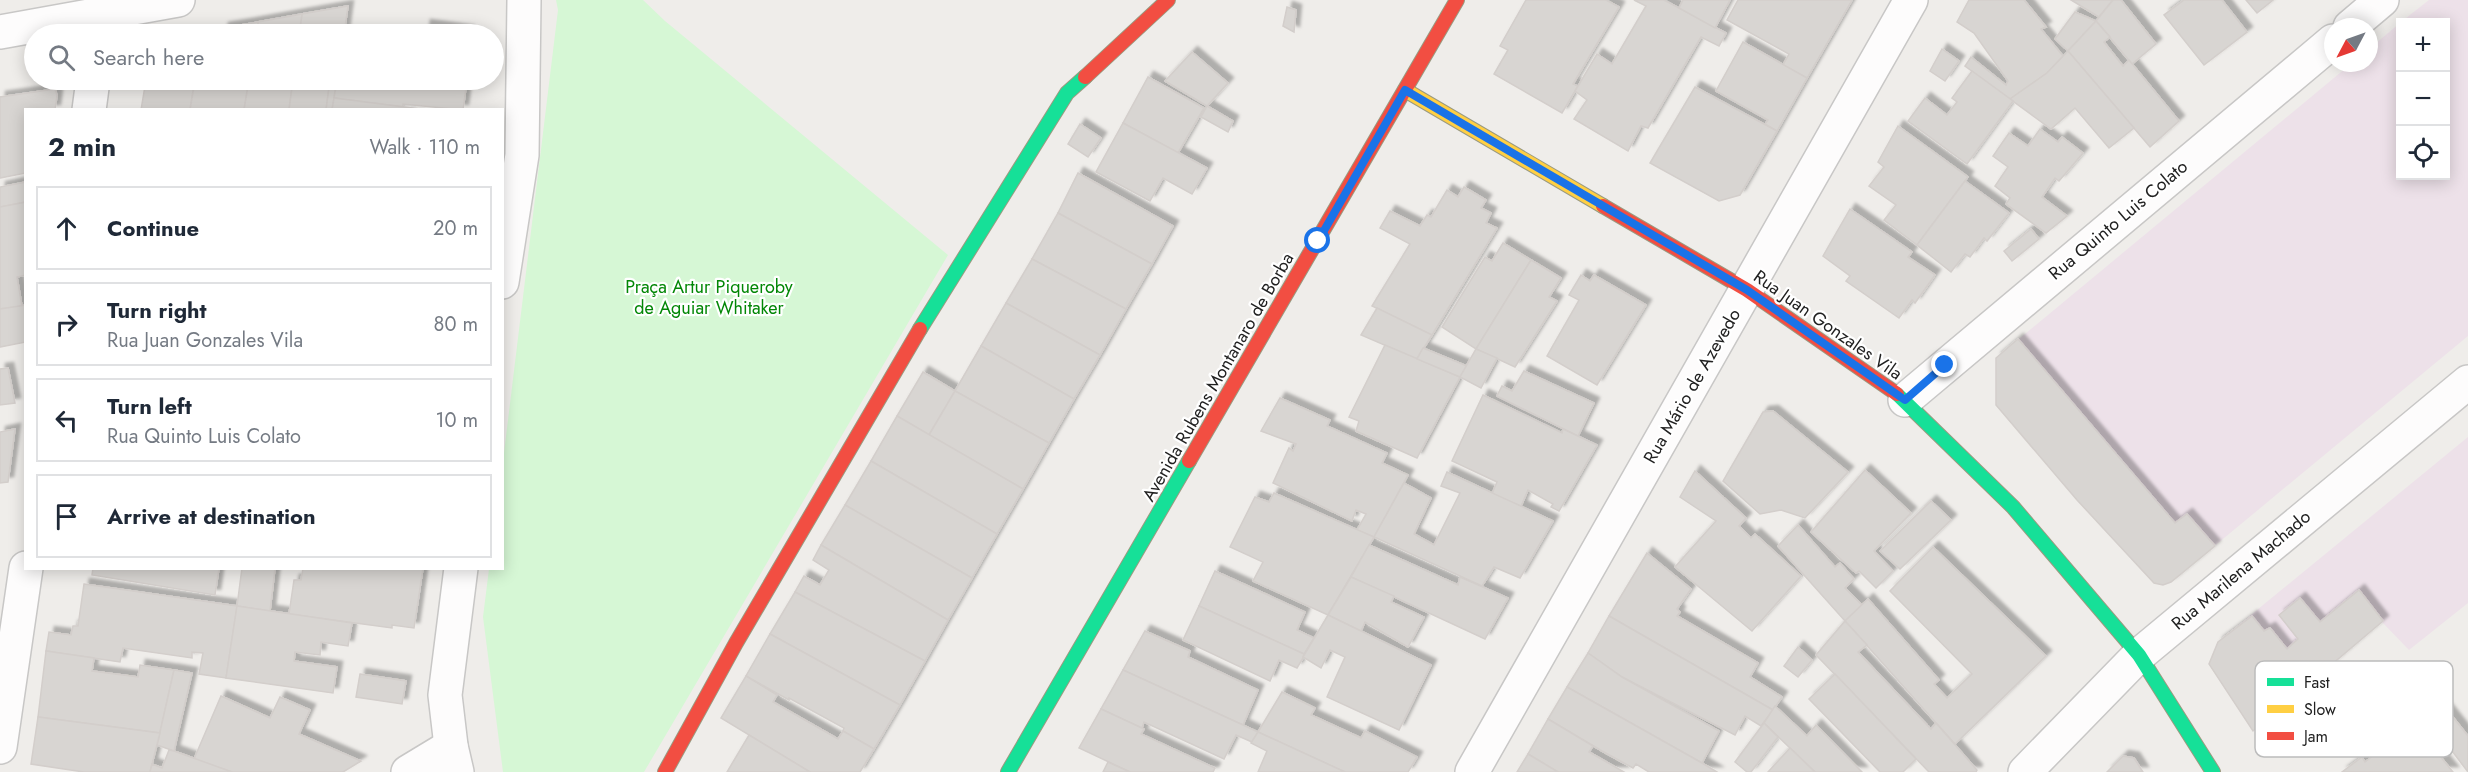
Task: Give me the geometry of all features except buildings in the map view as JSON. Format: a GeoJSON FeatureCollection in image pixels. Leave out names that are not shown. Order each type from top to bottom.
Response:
{"type":"FeatureCollection","features":[{"type":"Feature","properties":{"kind":"street"},"geometry":{"type":"LineString","coordinates":[[100,24],[178,0]]}},
{"type":"Feature","properties":{"kind":"street"},"geometry":{"type":"LineString","coordinates":[[504,269],[522,155],[524,0]]}},
{"type":"Feature","properties":{"kind":"street"},"geometry":{"type":"LineString","coordinates":[[665,772],[730,653],[936,301],[1067,93],[1168,0]]}},
{"type":"Feature","properties":{"kind":"street","name":"Avenida Rubens Montanaro de Borba"},"geometry":{"type":"LineString","coordinates":[[1008,772],[1457,0]]}},
{"type":"Feature","properties":{"kind":"street","name":"Rua Mário de Azevedo"},"geometry":{"type":"LineString","coordinates":[[1472,772],[1911,0]]}},
{"type":"Feature","properties":{"kind":"street"},"geometry":{"type":"LineString","coordinates":[[2361,18],[2382,0]]}},
{"type":"Feature","properties":{"kind":"street"},"geometry":{"type":"LineString","coordinates":[[0,32],[24,30]]}},
{"type":"Feature","properties":{"kind":"street","name":"Rua Quinto Luis Colato"},"geometry":{"type":"LineString","coordinates":[[1905,400],[2324,49]]}},
{"type":"Feature","properties":{"kind":"street"},"geometry":{"type":"LineString","coordinates":[[89,108],[92,90]]}},
{"type":"Feature","properties":{"kind":"street","name":"Rua Juan Gonzales Vila"},"geometry":{"type":"LineString","coordinates":[[1405,90],[1747,290],[1905,400],[2013,507],[2139,655],[2213,772]]}},
{"type":"Feature","properties":{"kind":"street","name":"Rua Marilena Machado"},"geometry":{"type":"LineString","coordinates":[[2025,772],[2139,655],[2468,382]]}},
{"type":"Feature","properties":{"kind":"street"},"geometry":{"type":"LineString","coordinates":[[0,747],[26,570]]}},
{"type":"Feature","properties":{"kind":"street"},"geometry":{"type":"LineString","coordinates":[[408,772],[454,759],[445,695],[461,570]]}},
{"type":"Feature","properties":{"kind":"shaded area"},"geometry":{"type":"Polygon","coordinates":[[[2429,0],[2468,0],[2468,336],[2171,582],[2163,585],[2154,583],[1996,405],[1996,358],[2341,72],[2378,72],[2378,41],[2396,26],[2396,180],[2450,180],[2450,18],[2406,18],[2429,0]]]}},
{"type":"Feature","properties":{"kind":"shaded area"},"geometry":{"type":"Polygon","coordinates":[[[2468,437],[2468,603],[2409,650],[2382,622],[2336,661],[2255,661],[2255,729],[2253,731],[2209,664],[2218,642],[2468,437]]]}},
{"type":"Feature","properties":{"kind":"green space","name":"Praça Artur Piqueroby de Aguiar Whitaker"},"geometry":{"type":"Polygon","coordinates":[[[556,0],[643,0],[665,21],[948,255],[644,772],[503,772],[483,617],[489,570],[504,570],[504,453],[558,10],[556,0]]]}},
{"type":"Feature","properties":{"kind":"traffic: fast"},"geometry":{"type":"LineString","coordinates":[[920,329],[1067,93],[1085,77]]}},
{"type":"Feature","properties":{"kind":"traffic: fast"},"geometry":{"type":"LineString","coordinates":[[1897,394],[2013,507],[2139,655],[2213,772]]}},
{"type":"Feature","properties":{"kind":"traffic: fast"},"geometry":{"type":"LineString","coordinates":[[1008,772],[1189,461]]}},
{"type":"Feature","properties":{"kind":"traffic: slow"},"geometry":{"type":"LineString","coordinates":[[1405,90],[1603,206]]}},
{"type":"Feature","properties":{"kind":"traffic: jam"},"geometry":{"type":"LineString","coordinates":[[1085,77],[1168,0]]}},
{"type":"Feature","properties":{"kind":"traffic: jam"},"geometry":{"type":"LineString","coordinates":[[1189,461],[1457,0]]}},
{"type":"Feature","properties":{"kind":"traffic: jam"},"geometry":{"type":"LineString","coordinates":[[1603,206],[1747,290],[1897,394]]}},
{"type":"Feature","properties":{"kind":"traffic: jam"},"geometry":{"type":"LineString","coordinates":[[665,772],[736,643],[920,329]]}},
{"type":"Feature","properties":{"kind":"route"},"geometry":{"type":"LineString","coordinates":[[1318,241],[1405,90],[1747,290],[1905,400],[1945,365]]}}]}
